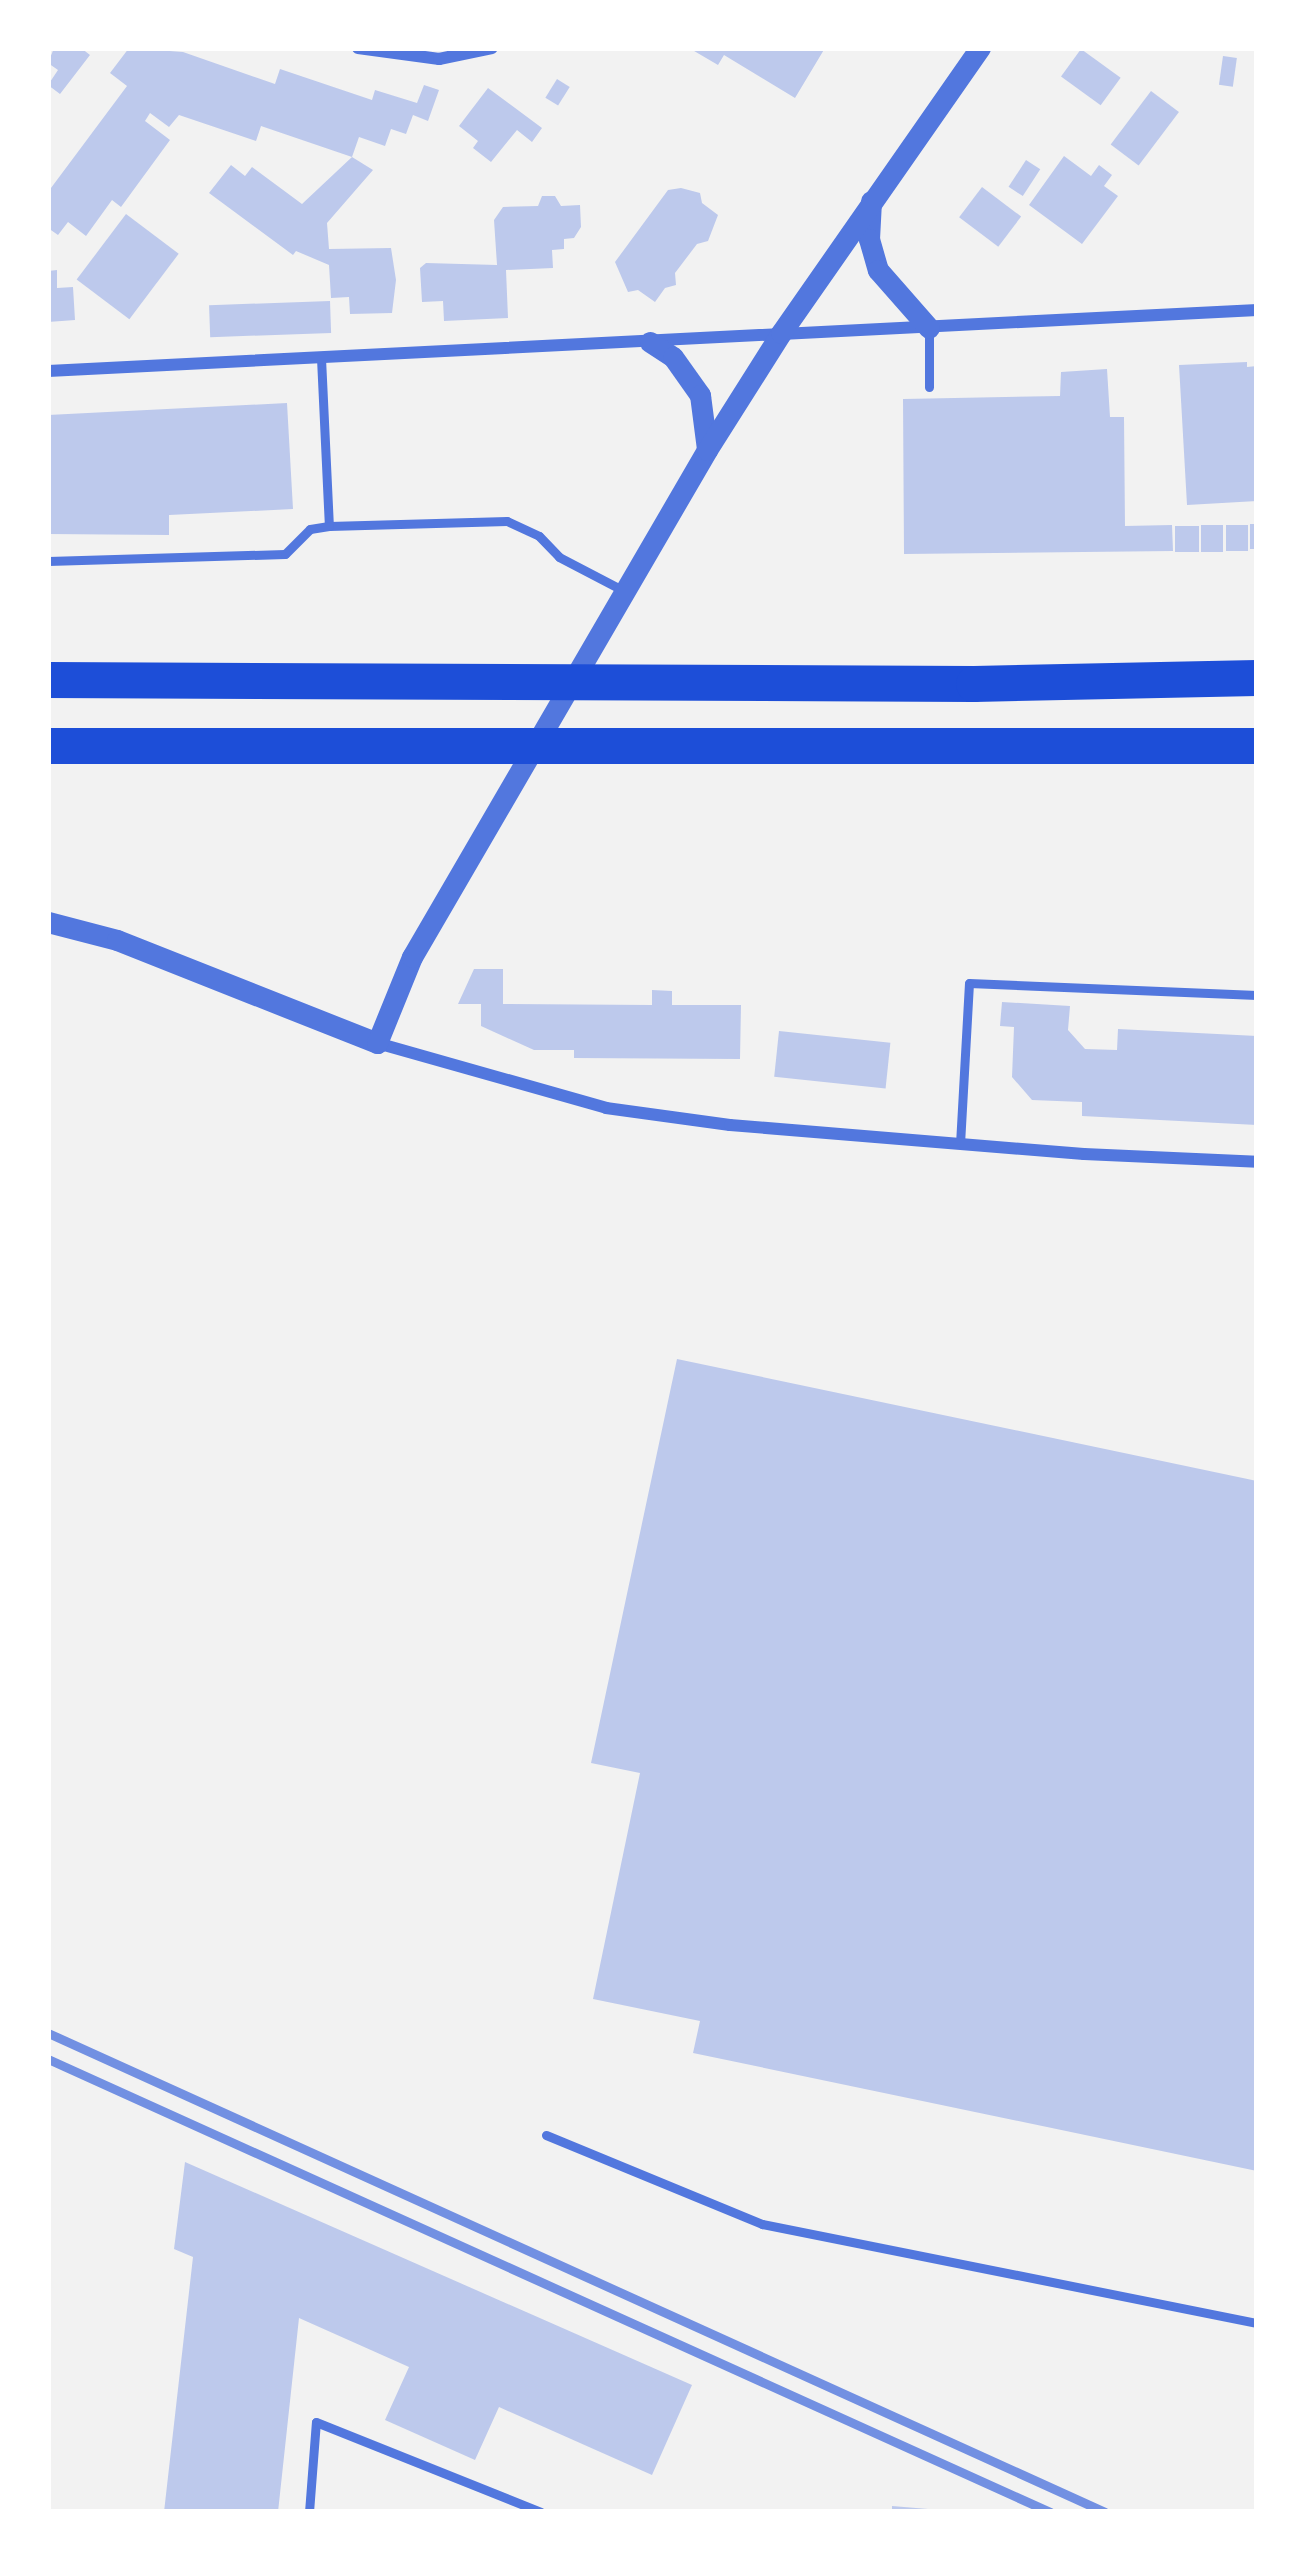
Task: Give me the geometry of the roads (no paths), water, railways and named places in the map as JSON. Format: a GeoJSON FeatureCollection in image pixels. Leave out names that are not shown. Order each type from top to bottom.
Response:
{"type":"FeatureCollection","features":[{"type":"Feature","properties":{"kind":"highway"},"geometry":{"type":"LineString","coordinates":[[48,680],[974,683],[1257,678]]}},
{"type":"Feature","properties":{"kind":"highway"},"geometry":{"type":"LineString","coordinates":[[48,746],[1257,746]]}},
{"type":"Feature","properties":{"kind":"street"},"geometry":{"type":"LineString","coordinates":[[358,48],[439,59],[492,48]]}},
{"type":"Feature","properties":{"kind":"street"},"geometry":{"type":"LineString","coordinates":[[377,1042],[412,956],[707,450],[781,333],[980,48]]}},
{"type":"Feature","properties":{"kind":"street"},"geometry":{"type":"LineString","coordinates":[[871,201],[869,239],[878,270],[929,328]]}},
{"type":"Feature","properties":{"kind":"street"},"geometry":{"type":"LineString","coordinates":[[48,371],[1257,310]]}},
{"type":"Feature","properties":{"kind":"street"},"geometry":{"type":"LineString","coordinates":[[650,342],[674,357],[700,395],[707,450]]}},
{"type":"Feature","properties":{"kind":"street"},"geometry":{"type":"LineString","coordinates":[[48,922],[117,940],[377,1042],[606,1108],[730,1125],[1257,1162]]}},
{"type":"Feature","properties":{"kind":"lane"},"geometry":{"type":"LineString","coordinates":[[929,328],[929,387]]}},
{"type":"Feature","properties":{"kind":"lane"},"geometry":{"type":"LineString","coordinates":[[321,358],[329,526]]}},
{"type":"Feature","properties":{"kind":"lane"},"geometry":{"type":"LineString","coordinates":[[48,561],[285,554],[310,529],[329,526],[507,520],[539,536],[560,557],[625,591]]}},
{"type":"Feature","properties":{"kind":"lane"},"geometry":{"type":"LineString","coordinates":[[960,1144],[969,983],[1257,995]]}},
{"type":"Feature","properties":{"kind":"lane"},"geometry":{"type":"LineString","coordinates":[[546,2135],[762,2224],[1257,2323]]}},
{"type":"Feature","properties":{"kind":"lane"},"geometry":{"type":"LineString","coordinates":[[309,2512],[316,2422],[541,2512]]}},
{"type":"Feature","properties":{"kind":"railway"},"geometry":{"type":"LineString","coordinates":[[48,2033],[1105,2512]]}},
{"type":"Feature","properties":{"kind":"railway"},"geometry":{"type":"LineString","coordinates":[[48,2059],[1050,2512]]}}]}
